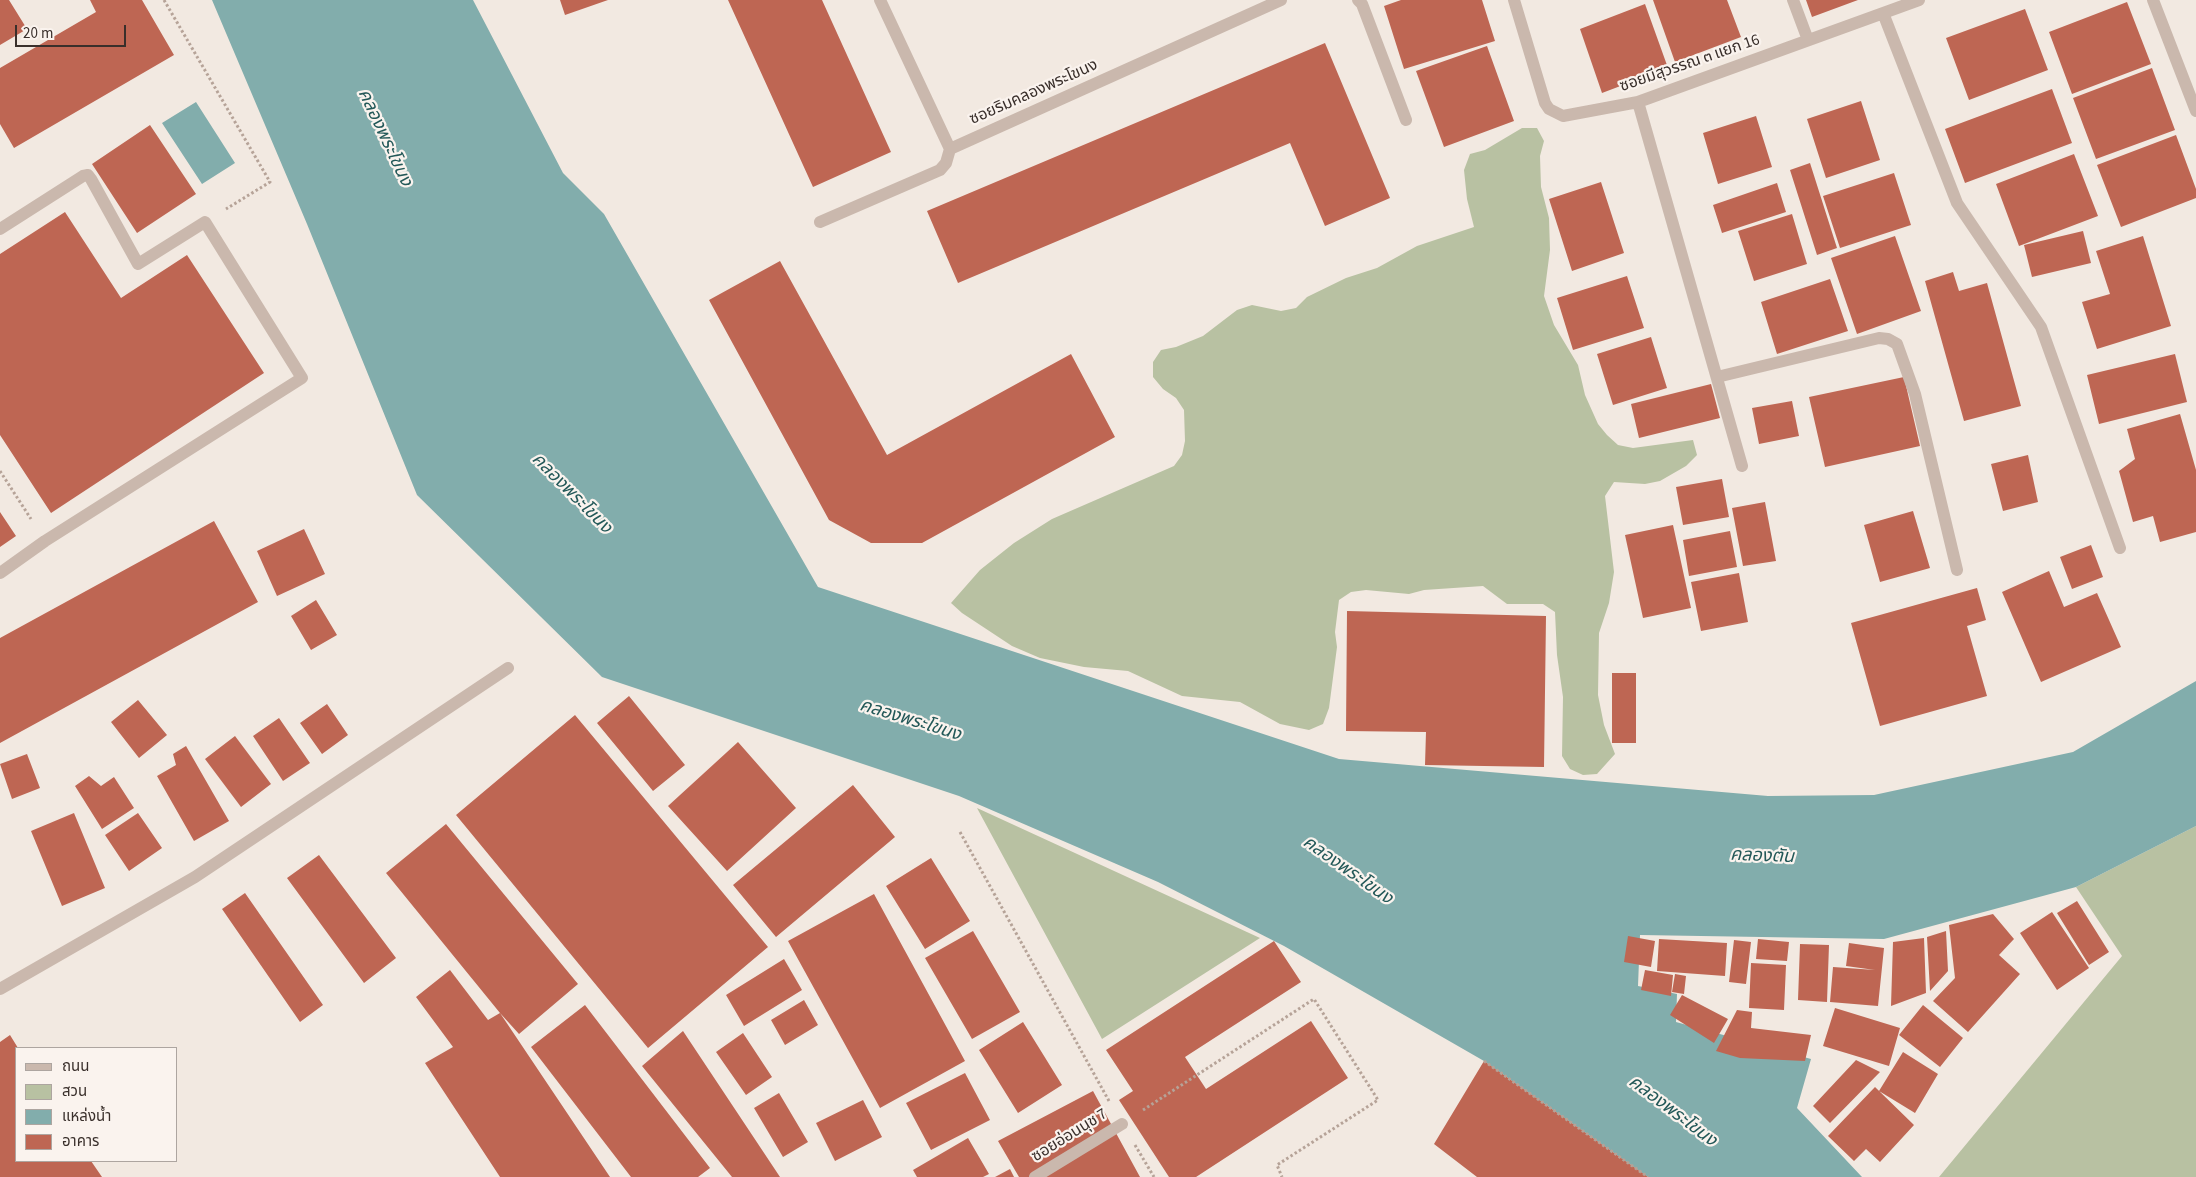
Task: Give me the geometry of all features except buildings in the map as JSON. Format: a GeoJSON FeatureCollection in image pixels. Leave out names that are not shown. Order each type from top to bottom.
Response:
{"type":"FeatureCollection","features":[{"type":"Feature","properties":{"kind":"street"},"geometry":{"type":"LineString","coordinates":[[820,222],[940,170],[946,163],[950,149],[880,0]]}},
{"type":"Feature","properties":{"kind":"street","name":"ซอยริมคลองพระโขนง"},"geometry":{"type":"LineString","coordinates":[[950,149],[1281,0]]}},
{"type":"Feature","properties":{"kind":"street"},"geometry":{"type":"LineString","coordinates":[[1358,0],[1362,4],[1406,120]]}},
{"type":"Feature","properties":{"kind":"street","name":"ซอยมีสุวรรณ ๓ แยก 16"},"geometry":{"type":"LineString","coordinates":[[1514,0],[1549,109],[1563,116],[1638,102],[1919,0]]}},
{"type":"Feature","properties":{"kind":"street"},"geometry":{"type":"LineString","coordinates":[[1794,0],[1808,40]]}},
{"type":"Feature","properties":{"kind":"street"},"geometry":{"type":"LineString","coordinates":[[2153,0],[2196,111]]}},
{"type":"Feature","properties":{"kind":"street"},"geometry":{"type":"LineString","coordinates":[[1883,13],[1957,203],[2041,327],[2120,548]]}},
{"type":"Feature","properties":{"kind":"street"},"geometry":{"type":"LineString","coordinates":[[1638,102],[1742,466]]}},
{"type":"Feature","properties":{"kind":"street"},"geometry":{"type":"LineString","coordinates":[[0,229],[83,176],[88,175],[138,264],[206,222],[302,378],[45,541],[0,573]]}},
{"type":"Feature","properties":{"kind":"street"},"geometry":{"type":"LineString","coordinates":[[1717,377],[1879,338],[1888,339],[1897,344],[1915,394],[1957,570]]}},
{"type":"Feature","properties":{"kind":"street"},"geometry":{"type":"LineString","coordinates":[[0,990],[195,877],[508,668]]}},
{"type":"Feature","properties":{"kind":"street","name":"ซอยอ่อนนุช 7"},"geometry":{"type":"LineString","coordinates":[[1035,1177],[1122,1124]]}},
{"type":"Feature","properties":{"kind":"path"},"geometry":{"type":"LineString","coordinates":[[164,0],[270,182],[206,222]]}},
{"type":"Feature","properties":{"kind":"path"},"geometry":{"type":"LineString","coordinates":[[0,471],[45,541]]}},
{"type":"Feature","properties":{"kind":"path"},"geometry":{"type":"LineString","coordinates":[[960,832],[1122,1124],[1154,1177]]}},
{"type":"Feature","properties":{"kind":"path"},"geometry":{"type":"LineString","coordinates":[[1122,1124],[1314,999],[1378,1100],[1277,1165],[1282,1177]]}},
{"type":"Feature","properties":{"kind":"path"},"geometry":{"type":"LineString","coordinates":[[1484,1061],[1648,1177]]}},
{"type":"Feature","properties":{"kind":"green space"},"geometry":{"type":"Polygon","coordinates":[[[1522,128],[1537,128],[1544,141],[1540,156],[1541,187],[1549,218],[1550,250],[1544,296],[1554,325],[1578,365],[1585,395],[1598,424],[1618,445],[1633,448],[1693,440],[1697,455],[1686,466],[1660,481],[1645,484],[1614,482],[1605,496],[1614,572],[1609,603],[1599,633],[1598,695],[1604,725],[1615,754],[1597,774],[1583,775],[1570,769],[1562,756],[1563,697],[1557,655],[1555,612],[1543,604],[1507,604],[1483,586],[1424,590],[1409,594],[1366,590],[1351,592],[1339,600],[1335,632],[1337,647],[1329,708],[1323,724],[1309,730],[1280,724],[1240,702],[1182,696],[1128,671],[1084,667],[1040,658],[1012,646],[962,613],[951,603],[980,570],[1014,543],[1052,519],[1174,466],[1182,455],[1185,441],[1184,410],[1176,398],[1163,389],[1153,377],[1153,362],[1161,350],[1176,347],[1203,336],[1237,310],[1252,305],[1281,311],[1296,308],[1307,297],[1346,278],[1377,268],[1417,246],[1474,227],[1467,199],[1464,170],[1470,154],[1485,150],[1522,128]]]}},
{"type":"Feature","properties":{"kind":"green space"},"geometry":{"type":"Polygon","coordinates":[[[977,808],[1260,938],[1102,1039],[977,808]]]}},
{"type":"Feature","properties":{"kind":"green space"},"geometry":{"type":"Polygon","coordinates":[[[2196,826],[2196,1177],[1939,1177],[2122,956],[2076,887],[2196,826]]]}},
{"type":"Feature","properties":{"kind":"water"},"geometry":{"type":"Polygon","coordinates":[[[212,0],[473,0],[563,173],[604,214],[818,587],[1339,759],[1768,796],[1874,795],[2073,752],[2196,681],[2196,826],[2076,887],[1884,939],[1640,935],[1638,986],[1677,994],[1676,1022],[1811,1059],[1797,1108],[1862,1177],[1648,1177],[1484,1061],[1284,946],[1158,882],[959,796],[602,677],[417,495],[307,224],[212,0]]]}},
{"type":"Feature","properties":{"kind":"water"},"geometry":{"type":"Polygon","coordinates":[[[196,102],[235,163],[202,184],[162,123],[196,102]]]}},
{"type":"Feature","properties":{"kind":"water label","name":"คลองพระโขนง"},"geometry":{"type":"Point","coordinates":[384,138]}},
{"type":"Feature","properties":{"kind":"water label","name":"คลองพระโขนง"},"geometry":{"type":"Point","coordinates":[571,494]}},
{"type":"Feature","properties":{"kind":"water label","name":"คลองพระโขนง"},"geometry":{"type":"Point","coordinates":[910,721]}},
{"type":"Feature","properties":{"kind":"water label","name":"คลองตัน"},"geometry":{"type":"Point","coordinates":[1762,857]}},
{"type":"Feature","properties":{"kind":"water label","name":"คลองพระโขนง"},"geometry":{"type":"Point","coordinates":[1347,871]}},
{"type":"Feature","properties":{"kind":"water label","name":"คลองพระโขนง"},"geometry":{"type":"Point","coordinates":[1672,1112]}}]}
